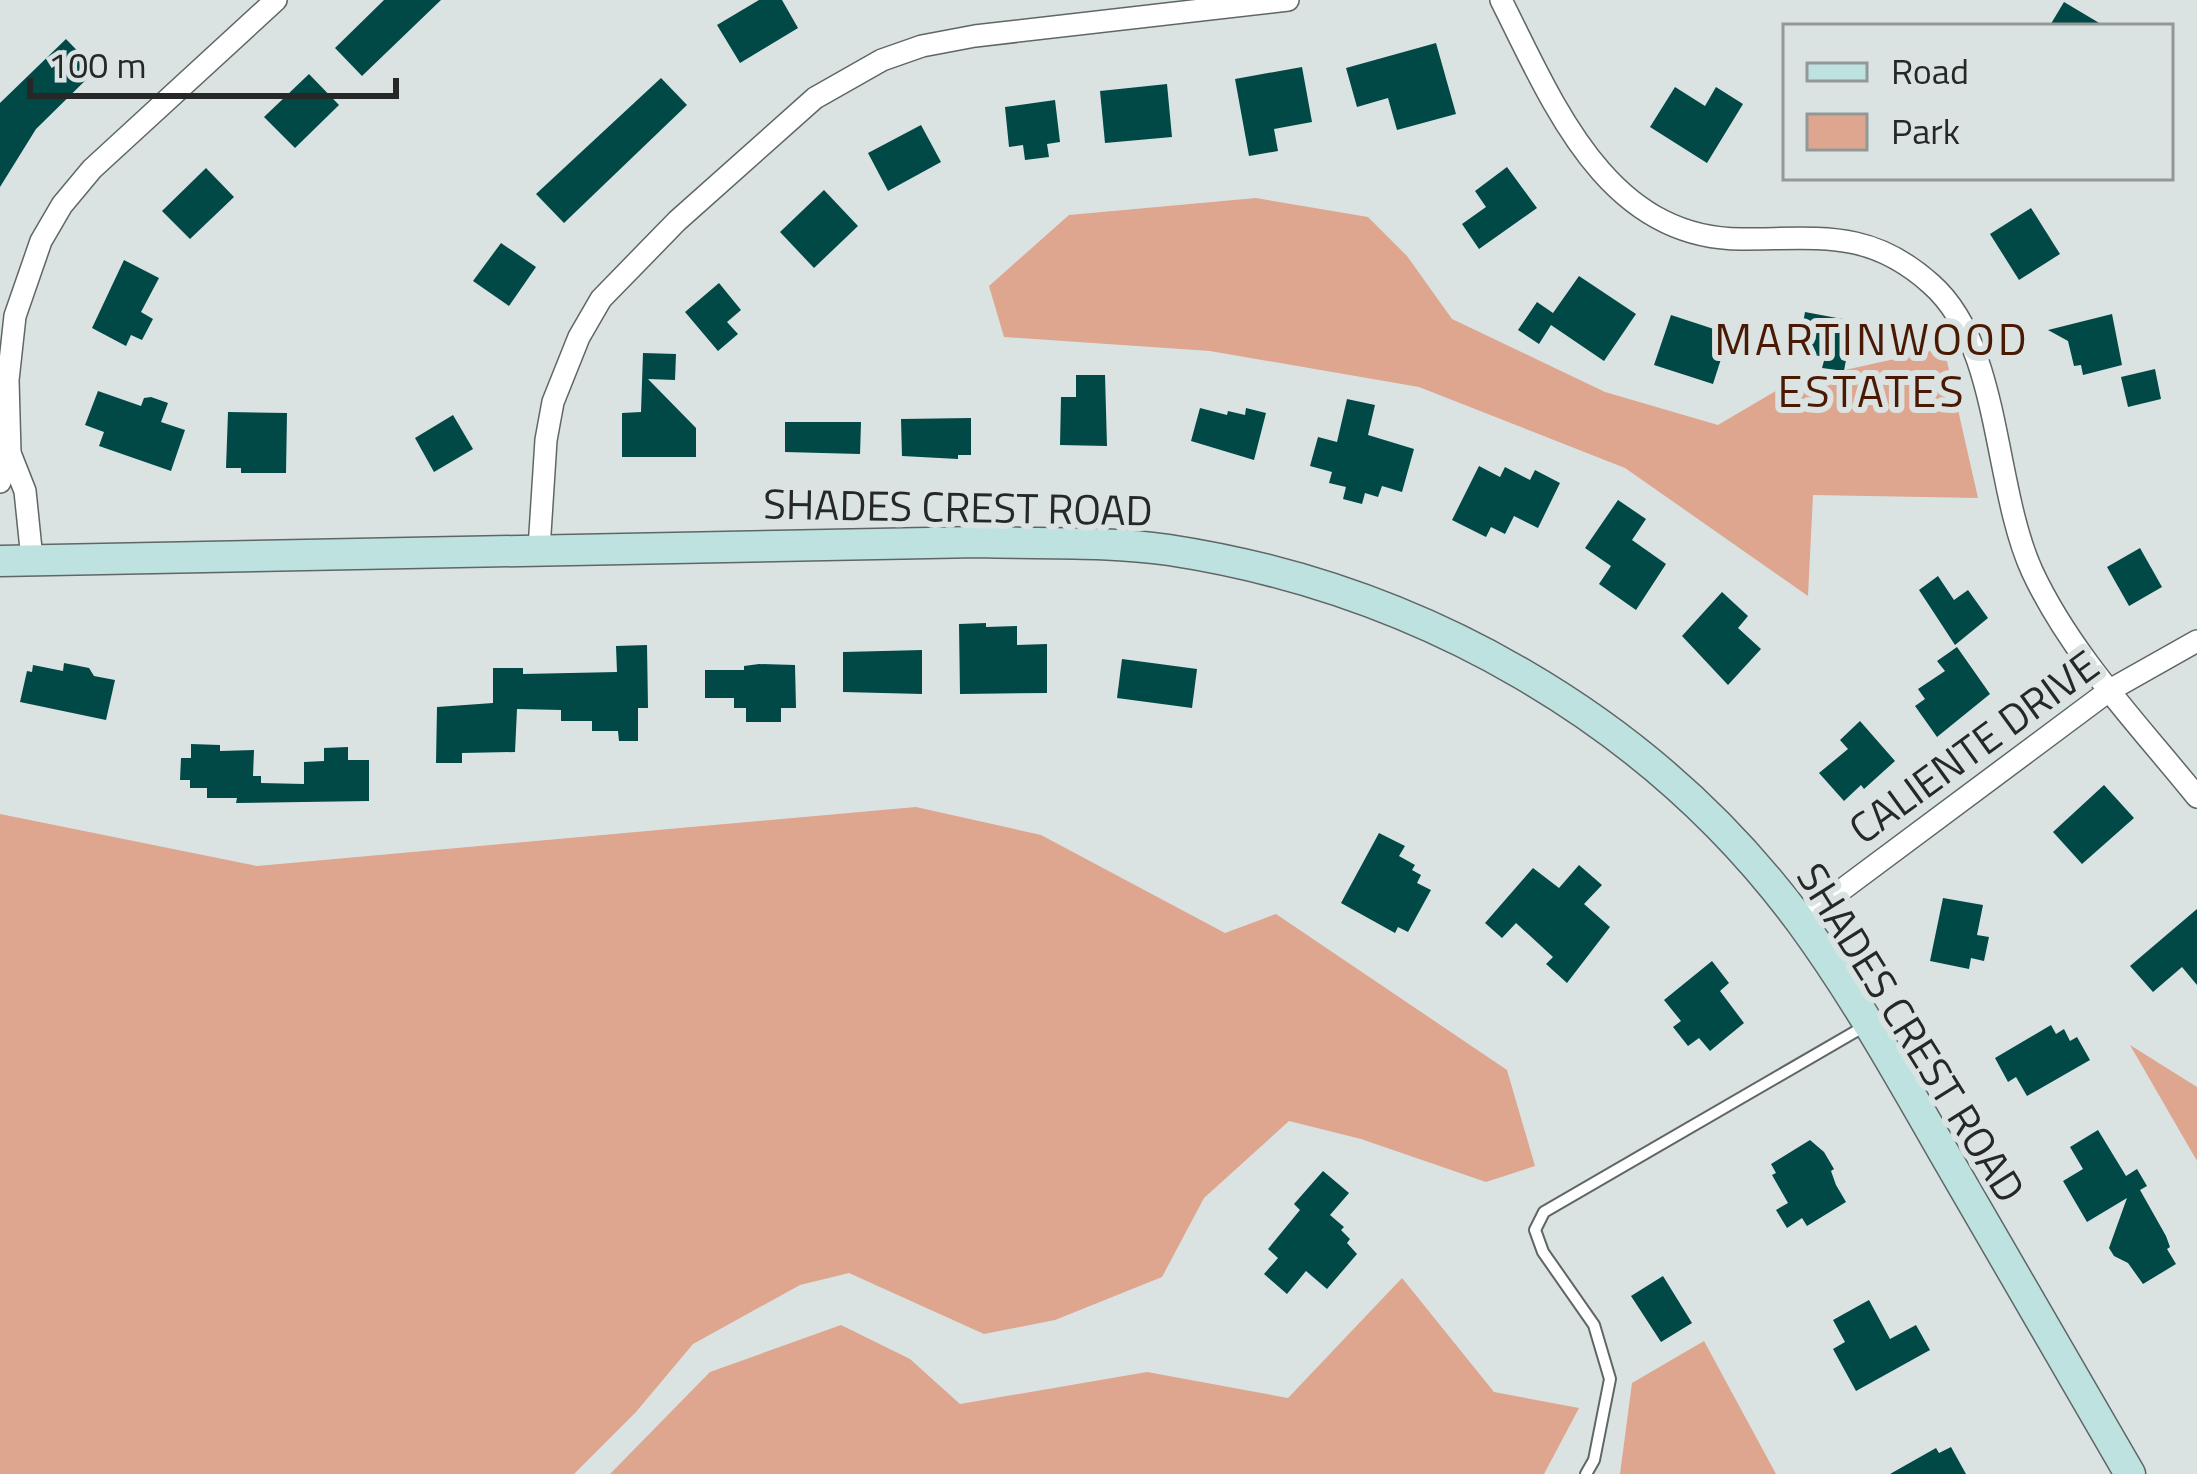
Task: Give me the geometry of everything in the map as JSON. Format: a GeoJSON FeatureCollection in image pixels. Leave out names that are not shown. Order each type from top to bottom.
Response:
{"type":"FeatureCollection","features":[{"type":"Feature","properties":{"kind":"street"},"geometry":{"type":"LineString","coordinates":[[32,560],[25,491],[10,452],[8,380],[15,316],[34,258],[62,205],[92,169],[276,0]]}},
{"type":"Feature","properties":{"kind":"street"},"geometry":{"type":"LineString","coordinates":[[539,549],[553,402],[578,337],[601,299],[663,235],[815,98],[882,60],[922,46],[1288,0]]}},
{"type":"Feature","properties":{"kind":"street"},"geometry":{"type":"LineString","coordinates":[[1501,0],[1573,137],[1599,172],[1649,214],[1711,237],[1818,237],[1871,245],[1903,261],[1945,298],[1971,338],[2009,508],[2030,566],[2068,636],[2197,797]]}},
{"type":"Feature","properties":{"kind":"street"},"geometry":{"type":"LineString","coordinates":[[0,482],[10,452]]}},
{"type":"Feature","properties":{"kind":"street","name":"SHADES CREST ROAD"},"geometry":{"type":"LineString","coordinates":[[0,561],[979,542],[1106,545],[1219,559],[1332,587],[1459,639],[1600,724],[1701,809],[1801,922],[1868,1025],[2130,1474]]}},
{"type":"Feature","properties":{"kind":"street","name":"CALIENTE DRIVE"},"geometry":{"type":"LineString","coordinates":[[1801,922],[2110,690],[2197,641]]}},
{"type":"Feature","properties":{"kind":"lane"},"geometry":{"type":"LineString","coordinates":[[1586,1474],[1594,1460],[1610,1379],[1594,1325],[1543,1252],[1534,1230],[1544,1212],[1868,1025]]}},
{"type":"Feature","properties":{"kind":"green space"},"geometry":{"type":"Polygon","coordinates":[[[1256,198],[1368,217],[1407,256],[1452,319],[1605,392],[1718,425],[1791,382],[1944,348],[1978,498],[1813,495],[1808,596],[1625,468],[1419,387],[1210,351],[1004,337],[989,286],[1069,215],[1256,198]]]}},
{"type":"Feature","properties":{"kind":"green space"},"geometry":{"type":"Polygon","coordinates":[[[916,807],[1041,835],[1225,933],[1276,914],[1507,1070],[1535,1166],[1486,1182],[1361,1139],[1289,1121],[1204,1198],[1162,1277],[1055,1320],[984,1334],[849,1273],[800,1285],[693,1344],[636,1412],[574,1474],[0,1474],[0,814],[257,866],[916,807]]]}},
{"type":"Feature","properties":{"kind":"green space"},"geometry":{"type":"Polygon","coordinates":[[[2130,1045],[2197,1087],[2197,1161],[2130,1045]]]}},
{"type":"Feature","properties":{"kind":"green space"},"geometry":{"type":"Polygon","coordinates":[[[1402,1278],[1494,1392],[1579,1408],[1544,1474],[610,1474],[710,1372],[841,1325],[910,1359],[960,1404],[1147,1372],[1288,1398],[1402,1278]]]}},
{"type":"Feature","properties":{"kind":"green space"},"geometry":{"type":"Polygon","coordinates":[[[1704,1341],[1776,1474],[1620,1474],[1632,1383],[1704,1341]]]}},
{"type":"Feature","properties":{"kind":"building"},"geometry":{"type":"Polygon","coordinates":[[[384,0],[441,0],[362,76],[335,48],[384,0]]]}},
{"type":"Feature","properties":{"kind":"building"},"geometry":{"type":"Polygon","coordinates":[[[759,0],[782,0],[798,28],[740,63],[717,25],[759,0]]]}},
{"type":"Feature","properties":{"kind":"building"},"geometry":{"type":"Polygon","coordinates":[[[2064,2],[2101,24],[2051,24],[2064,2]]]}},
{"type":"Feature","properties":{"kind":"building"},"geometry":{"type":"Polygon","coordinates":[[[66,39],[96,70],[36,129],[0,187],[0,103],[66,39]]]}},
{"type":"Feature","properties":{"kind":"building"},"geometry":{"type":"Polygon","coordinates":[[[1436,43],[1456,114],[1397,130],[1388,98],[1357,107],[1346,68],[1436,43]]]}},
{"type":"Feature","properties":{"kind":"building"},"geometry":{"type":"Polygon","coordinates":[[[1302,67],[1312,122],[1274,129],[1278,151],[1249,156],[1235,79],[1302,67]]]}},
{"type":"Feature","properties":{"kind":"building"},"geometry":{"type":"Polygon","coordinates":[[[309,74],[339,105],[295,148],[264,117],[309,74]]]}},
{"type":"Feature","properties":{"kind":"building"},"geometry":{"type":"Polygon","coordinates":[[[661,78],[687,105],[564,223],[536,194],[661,78]]]}},
{"type":"Feature","properties":{"kind":"building"},"geometry":{"type":"Polygon","coordinates":[[[1167,84],[1172,137],[1105,143],[1100,91],[1167,84]]]}},
{"type":"Feature","properties":{"kind":"building"},"geometry":{"type":"Polygon","coordinates":[[[1675,87],[1705,106],[1716,87],[1743,104],[1707,163],[1650,127],[1675,87]]]}},
{"type":"Feature","properties":{"kind":"building"},"geometry":{"type":"Polygon","coordinates":[[[1055,100],[1060,142],[1047,144],[1049,157],[1025,160],[1023,145],[1009,147],[1005,107],[1055,100]]]}},
{"type":"Feature","properties":{"kind":"building"},"geometry":{"type":"Polygon","coordinates":[[[921,125],[941,162],[888,191],[868,153],[921,125]]]}},
{"type":"Feature","properties":{"kind":"building"},"geometry":{"type":"Polygon","coordinates":[[[1507,167],[1537,208],[1479,249],[1462,224],[1486,207],[1475,191],[1507,167]]]}},
{"type":"Feature","properties":{"kind":"building"},"geometry":{"type":"Polygon","coordinates":[[[206,168],[234,197],[190,239],[162,211],[206,168]]]}},
{"type":"Feature","properties":{"kind":"building"},"geometry":{"type":"Polygon","coordinates":[[[824,190],[858,226],[814,268],[780,232],[824,190]]]}},
{"type":"Feature","properties":{"kind":"building"},"geometry":{"type":"Polygon","coordinates":[[[2031,208],[2060,254],[2019,280],[1990,234],[2031,208]]]}},
{"type":"Feature","properties":{"kind":"building"},"geometry":{"type":"Polygon","coordinates":[[[501,243],[536,267],[509,306],[473,281],[501,243]]]}},
{"type":"Feature","properties":{"kind":"building"},"geometry":{"type":"Polygon","coordinates":[[[124,260],[159,278],[141,312],[153,319],[142,340],[131,335],[126,346],[92,328],[124,260]]]}},
{"type":"Feature","properties":{"kind":"building"},"geometry":{"type":"Polygon","coordinates":[[[1579,276],[1636,314],[1604,361],[1551,325],[1539,344],[1518,330],[1537,302],[1553,313],[1579,276]]]}},
{"type":"Feature","properties":{"kind":"building"},"geometry":{"type":"Polygon","coordinates":[[[719,283],[741,310],[727,322],[738,334],[718,351],[685,312],[719,283]]]}},
{"type":"Feature","properties":{"kind":"building"},"geometry":{"type":"Polygon","coordinates":[[[1805,312],[1853,321],[1844,371],[1822,368],[1825,357],[1798,352],[1805,312]]]}},
{"type":"Feature","properties":{"kind":"building"},"geometry":{"type":"Polygon","coordinates":[[[2112,314],[2122,365],[2083,375],[2081,365],[2074,366],[2068,341],[2048,330],[2112,314]]]}},
{"type":"Feature","properties":{"kind":"building"},"geometry":{"type":"Polygon","coordinates":[[[1671,315],[1729,334],[1713,384],[1654,365],[1671,315]]]}},
{"type":"Feature","properties":{"kind":"building"},"geometry":{"type":"Polygon","coordinates":[[[643,353],[676,354],[675,380],[648,379],[696,428],[696,457],[622,457],[622,413],[641,412],[643,353]]]}},
{"type":"Feature","properties":{"kind":"building"},"geometry":{"type":"Polygon","coordinates":[[[2155,369],[2161,399],[2128,407],[2121,377],[2155,369]]]}},
{"type":"Feature","properties":{"kind":"building"},"geometry":{"type":"Polygon","coordinates":[[[1076,375],[1105,375],[1107,446],[1060,445],[1061,397],[1076,397],[1076,375]]]}},
{"type":"Feature","properties":{"kind":"building"},"geometry":{"type":"Polygon","coordinates":[[[98,391],[141,406],[144,398],[151,397],[168,403],[161,422],[185,430],[171,471],[99,446],[104,432],[85,425],[98,391]]]}},
{"type":"Feature","properties":{"kind":"building"},"geometry":{"type":"Polygon","coordinates":[[[1347,399],[1375,405],[1368,435],[1414,449],[1402,492],[1382,486],[1378,497],[1365,493],[1362,504],[1343,499],[1346,487],[1329,483],[1332,472],[1310,466],[1318,437],[1337,442],[1347,399]]]}},
{"type":"Feature","properties":{"kind":"building"},"geometry":{"type":"Polygon","coordinates":[[[1200,408],[1227,415],[1228,411],[1245,415],[1246,408],[1266,413],[1254,460],[1191,441],[1200,408]]]}},
{"type":"Feature","properties":{"kind":"building"},"geometry":{"type":"Polygon","coordinates":[[[228,412],[287,413],[286,473],[241,473],[241,468],[226,468],[228,412]]]}},
{"type":"Feature","properties":{"kind":"building"},"geometry":{"type":"Polygon","coordinates":[[[453,415],[473,449],[434,472],[415,438],[453,415]]]}},
{"type":"Feature","properties":{"kind":"building"},"geometry":{"type":"Polygon","coordinates":[[[971,418],[971,455],[958,455],[958,459],[902,456],[901,419],[971,418]]]}},
{"type":"Feature","properties":{"kind":"building"},"geometry":{"type":"Polygon","coordinates":[[[785,422],[861,422],[860,454],[785,452],[785,422]]]}},
{"type":"Feature","properties":{"kind":"building"},"geometry":{"type":"Polygon","coordinates":[[[1479,466],[1500,477],[1505,467],[1530,480],[1535,470],[1560,483],[1538,528],[1514,516],[1505,534],[1491,527],[1486,537],[1452,520],[1479,466]]]}},
{"type":"Feature","properties":{"kind":"building"},"geometry":{"type":"Polygon","coordinates":[[[1618,500],[1646,519],[1632,540],[1666,564],[1636,610],[1599,584],[1611,566],[1585,548],[1618,500]]]}},
{"type":"Feature","properties":{"kind":"building"},"geometry":{"type":"Polygon","coordinates":[[[2140,548],[2162,587],[2129,606],[2107,567],[2140,548]]]}},
{"type":"Feature","properties":{"kind":"building"},"geometry":{"type":"Polygon","coordinates":[[[1938,576],[1954,600],[1968,590],[1988,618],[1955,645],[1919,590],[1938,576]]]}},
{"type":"Feature","properties":{"kind":"building"},"geometry":{"type":"Polygon","coordinates":[[[1722,592],[1748,616],[1738,628],[1761,649],[1728,685],[1682,636],[1722,592]]]}},
{"type":"Feature","properties":{"kind":"building"},"geometry":{"type":"Polygon","coordinates":[[[986,623],[986,627],[1017,626],[1017,645],[1047,644],[1047,693],[960,694],[959,624],[986,623]]]}},
{"type":"Feature","properties":{"kind":"building"},"geometry":{"type":"Polygon","coordinates":[[[647,645],[648,708],[638,708],[638,741],[619,741],[618,731],[592,731],[592,721],[561,721],[561,710],[517,709],[515,752],[462,753],[462,763],[436,763],[437,707],[493,703],[493,668],[523,668],[523,674],[617,672],[616,646],[647,645]]]}},
{"type":"Feature","properties":{"kind":"building"},"geometry":{"type":"Polygon","coordinates":[[[1957,647],[1990,694],[1937,737],[1915,706],[1925,699],[1918,689],[1945,671],[1937,661],[1957,647]]]}},
{"type":"Feature","properties":{"kind":"building"},"geometry":{"type":"Polygon","coordinates":[[[922,650],[922,694],[843,692],[843,652],[922,650]]]}},
{"type":"Feature","properties":{"kind":"building"},"geometry":{"type":"Polygon","coordinates":[[[1122,659],[1197,669],[1192,708],[1117,698],[1122,659]]]}},
{"type":"Feature","properties":{"kind":"building"},"geometry":{"type":"Polygon","coordinates":[[[64,663],[115,680],[106,720],[20,702],[27,671],[32,672],[33,665],[63,671],[64,663]]]}},
{"type":"Feature","properties":{"kind":"building"},"geometry":{"type":"Polygon","coordinates":[[[795,665],[796,708],[781,708],[781,722],[746,722],[746,708],[734,708],[734,698],[705,698],[705,670],[744,670],[744,666],[795,665]]]}},
{"type":"Feature","properties":{"kind":"building"},"geometry":{"type":"Polygon","coordinates":[[[1860,721],[1895,761],[1844,801],[1819,773],[1848,749],[1840,740],[1860,721]]]}},
{"type":"Feature","properties":{"kind":"building"},"geometry":{"type":"Polygon","coordinates":[[[191,744],[220,745],[220,751],[254,750],[253,776],[261,776],[261,783],[304,784],[304,762],[324,761],[324,748],[348,747],[348,760],[369,760],[369,801],[236,803],[237,798],[207,798],[207,788],[190,788],[190,780],[180,780],[181,758],[191,758],[191,744]]]}},
{"type":"Feature","properties":{"kind":"building"},"geometry":{"type":"Polygon","coordinates":[[[2104,785],[2134,818],[2082,864],[2053,832],[2104,785]]]}},
{"type":"Feature","properties":{"kind":"building"},"geometry":{"type":"Polygon","coordinates":[[[1379,833],[1405,846],[1399,856],[1415,865],[1412,870],[1421,875],[1417,883],[1431,890],[1408,932],[1398,927],[1395,933],[1341,903],[1379,833]]]}},
{"type":"Feature","properties":{"kind":"building"},"geometry":{"type":"Polygon","coordinates":[[[1579,865],[1602,885],[1584,904],[1610,927],[1567,983],[1546,964],[1553,957],[1516,923],[1502,938],[1485,923],[1533,868],[1559,888],[1579,865]]]}},
{"type":"Feature","properties":{"kind":"building"},"geometry":{"type":"Polygon","coordinates":[[[1943,898],[1983,905],[1977,935],[1989,937],[1984,961],[1971,958],[1969,969],[1930,961],[1943,898]]]}},
{"type":"Feature","properties":{"kind":"building"},"geometry":{"type":"Polygon","coordinates":[[[2197,909],[2197,985],[2182,967],[2153,992],[2130,966],[2197,909]]]}},
{"type":"Feature","properties":{"kind":"building"},"geometry":{"type":"Polygon","coordinates":[[[1712,961],[1729,983],[1720,991],[1744,1023],[1710,1051],[1699,1038],[1688,1046],[1673,1027],[1681,1021],[1664,1000],[1712,961]]]}},
{"type":"Feature","properties":{"kind":"building"},"geometry":{"type":"Polygon","coordinates":[[[2051,1025],[2056,1034],[2064,1029],[2070,1041],[2077,1037],[2090,1060],[2027,1096],[2016,1077],[2008,1082],[1995,1058],[2051,1025]]]}},
{"type":"Feature","properties":{"kind":"building"},"geometry":{"type":"Polygon","coordinates":[[[2098,1130],[2126,1176],[2137,1169],[2147,1186],[2140,1190],[2176,1264],[2143,1284],[2109,1248],[2127,1198],[2087,1222],[2063,1181],[2083,1169],[2070,1147],[2098,1130]]]}},
{"type":"Feature","properties":{"kind":"building"},"geometry":{"type":"Polygon","coordinates":[[[1810,1140],[1834,1169],[1846,1202],[1807,1226],[1802,1218],[1787,1228],[1776,1210],[1788,1203],[1771,1164],[1810,1140]]]}},
{"type":"Feature","properties":{"kind":"building"},"geometry":{"type":"Polygon","coordinates":[[[1323,1171],[1349,1193],[1330,1215],[1344,1227],[1341,1230],[1350,1239],[1347,1243],[1357,1254],[1327,1289],[1306,1271],[1287,1294],[1264,1274],[1278,1258],[1268,1249],[1300,1210],[1294,1204],[1323,1171]]]}},
{"type":"Feature","properties":{"kind":"building"},"geometry":{"type":"Polygon","coordinates":[[[1663,1276],[1692,1323],[1661,1342],[1631,1296],[1663,1276]]]}},
{"type":"Feature","properties":{"kind":"building"},"geometry":{"type":"Polygon","coordinates":[[[1869,1300],[1890,1339],[1916,1325],[1930,1350],[1856,1391],[1833,1349],[1845,1342],[1833,1320],[1869,1300]]]}},
{"type":"Feature","properties":{"kind":"building"},"geometry":{"type":"Polygon","coordinates":[[[1951,1447],[1966,1474],[1890,1474],[1936,1448],[1939,1453],[1951,1447]]]}},
{"type":"Feature","properties":{"kind":"district","name":"MARTINWOOD ESTATES"},"geometry":{"type":"Point","coordinates":[1872,364]}}]}
